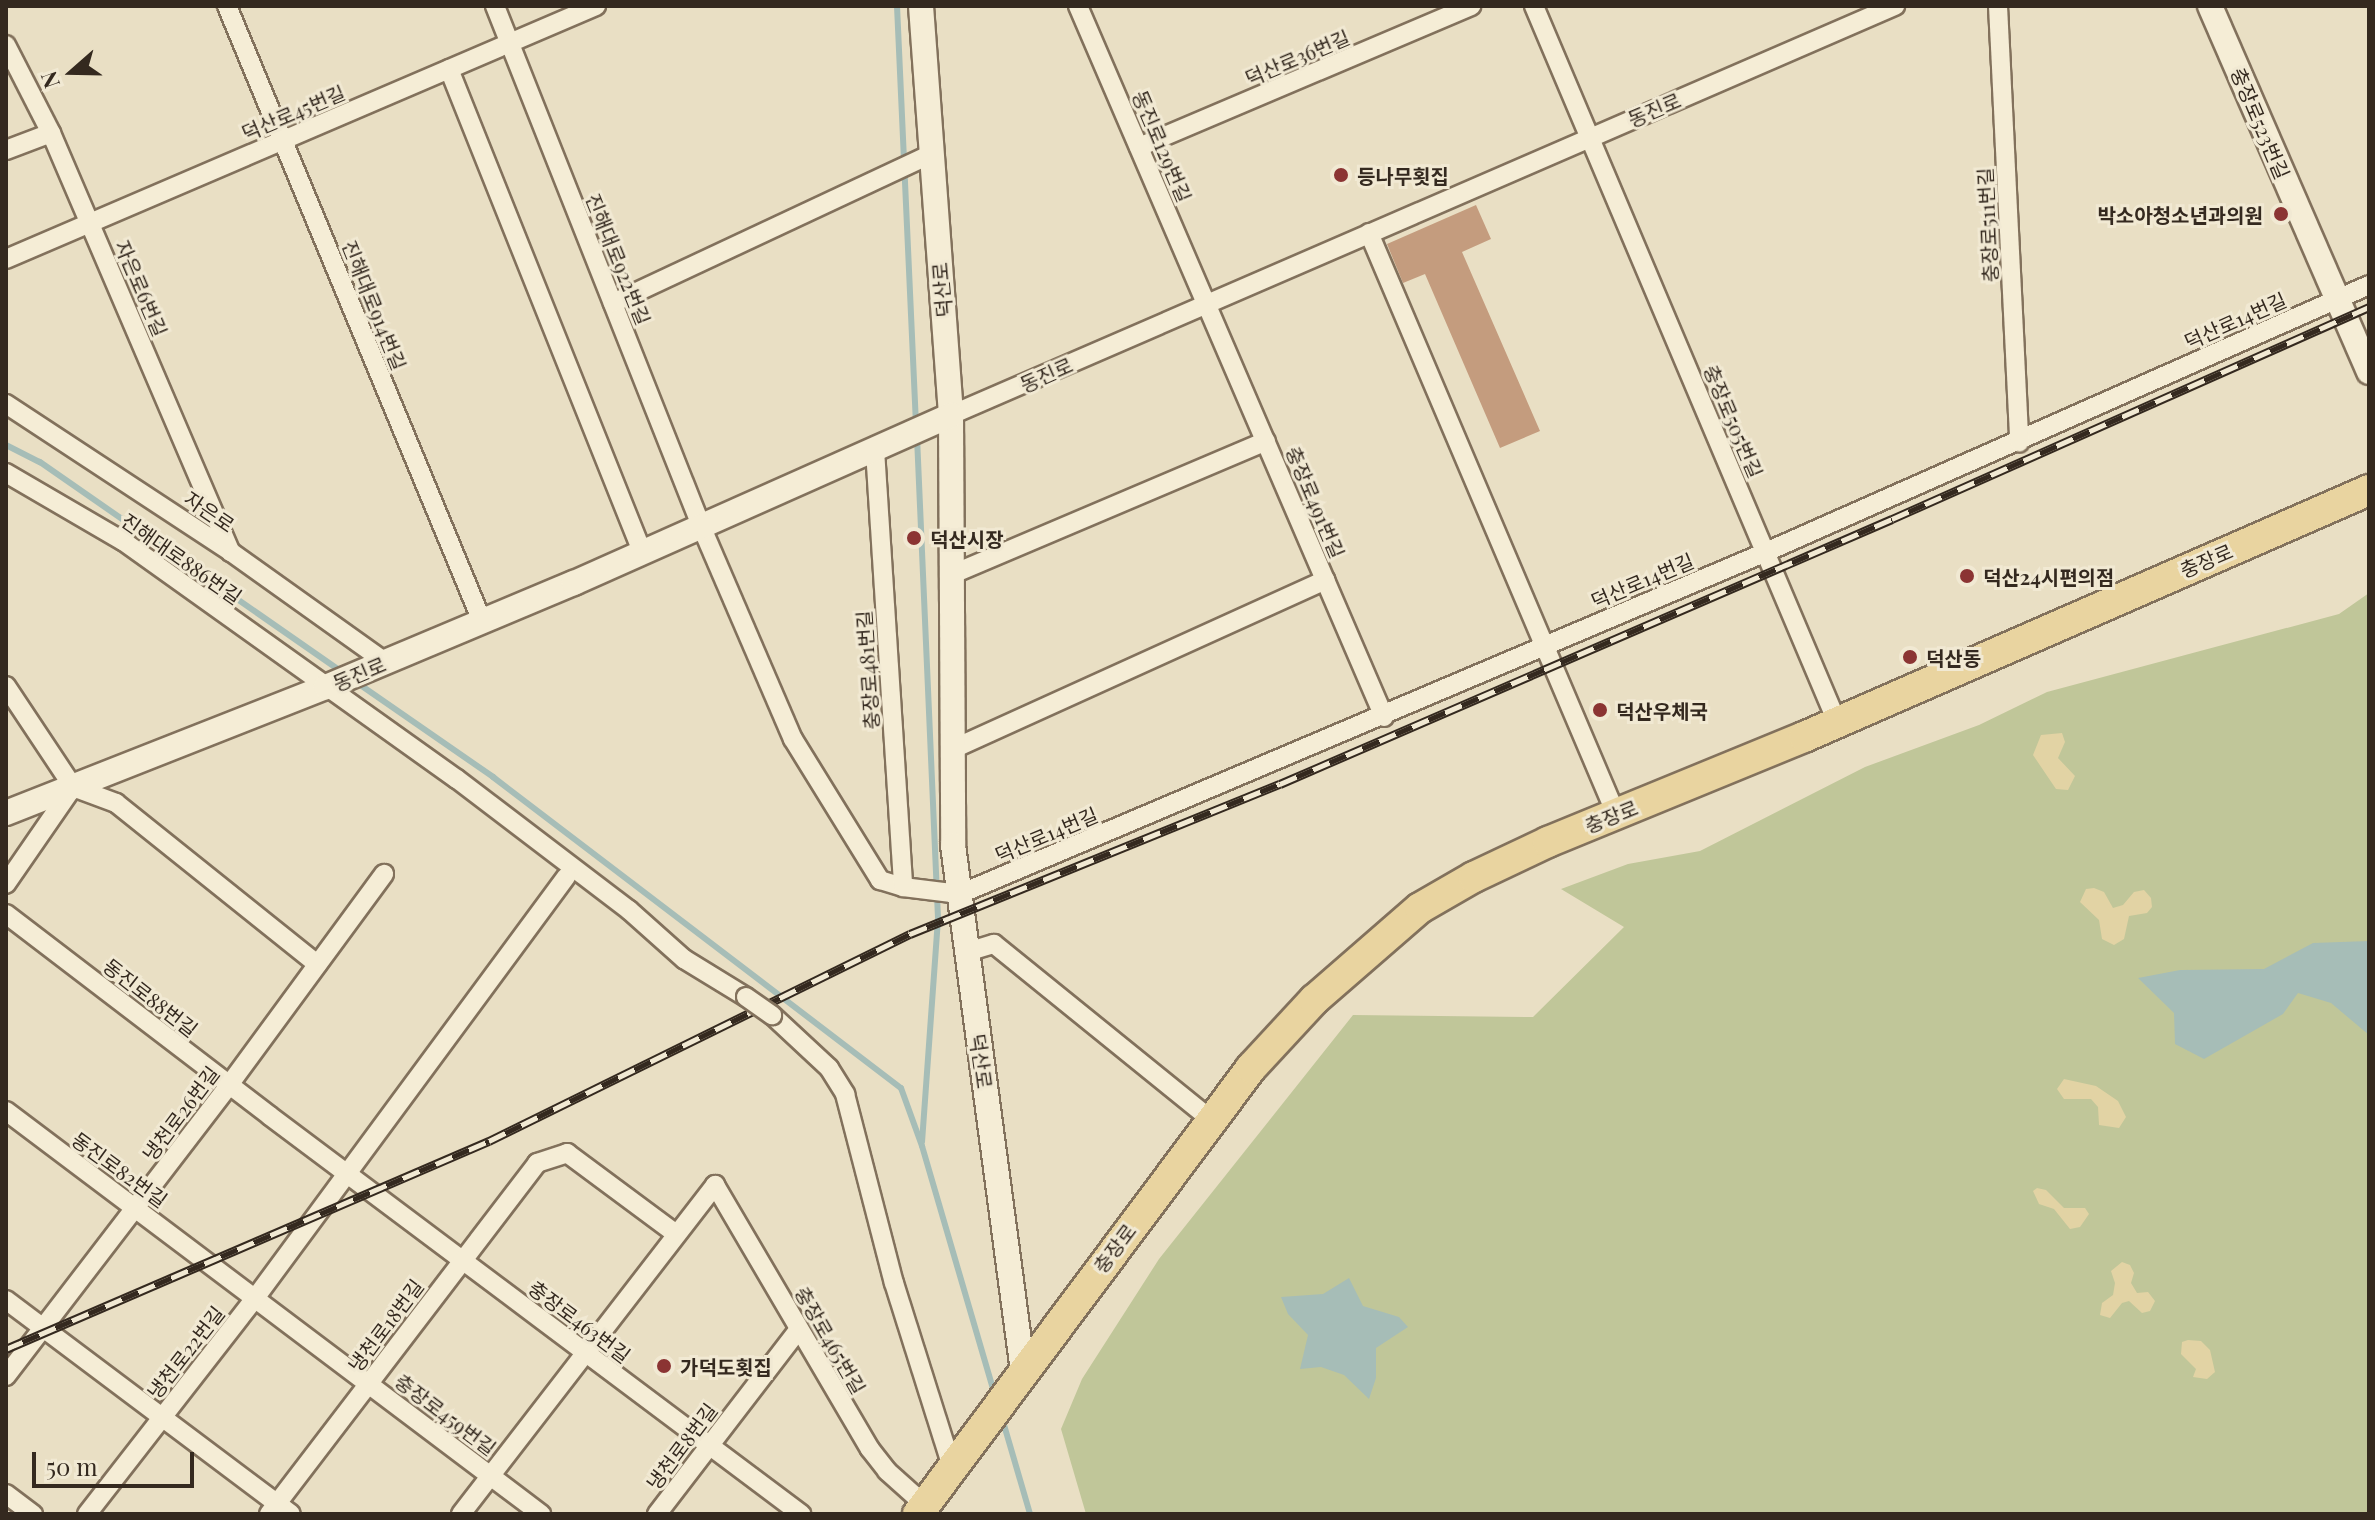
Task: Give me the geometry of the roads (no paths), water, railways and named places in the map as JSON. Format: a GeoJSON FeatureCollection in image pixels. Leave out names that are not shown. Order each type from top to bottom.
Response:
{"type":"FeatureCollection","features":[{"type":"Feature","properties":{"kind":"main road","name":"충장로"},"geometry":{"type":"LineString","coordinates":[[955,1463],[1251,1068],[1314,1000],[1420,908],[1506,861],[1837,722],[2369,490]]}},
{"type":"Feature","properties":{"kind":"main road"},"geometry":{"type":"LineString","coordinates":[[922,1509],[955,1463]]}},
{"type":"Feature","properties":{"kind":"street","name":"진해대로914번길"},"geometry":{"type":"LineString","coordinates":[[227,6],[482,621]]}},
{"type":"Feature","properties":{"kind":"street","name":"진해대로922번길"},"geometry":{"type":"LineString","coordinates":[[495,6],[613,303],[714,524]]}},
{"type":"Feature","properties":{"kind":"street","name":"덕산로45번길"},"geometry":{"type":"LineString","coordinates":[[6,259],[596,6]]}},
{"type":"Feature","properties":{"kind":"street","name":"덕산로"},"geometry":{"type":"LineString","coordinates":[[921,6],[951,415],[953,845],[1023,1371]]}},
{"type":"Feature","properties":{"kind":"street","name":"동진로129번길"},"geometry":{"type":"LineString","coordinates":[[1078,6],[1207,304]]}},
{"type":"Feature","properties":{"kind":"street","name":"덕산로36번길"},"geometry":{"type":"LineString","coordinates":[[1139,147],[1471,6]]}},
{"type":"Feature","properties":{"kind":"street","name":"충장로505번길"},"geometry":{"type":"LineString","coordinates":[[1534,6],[1837,722]]}},
{"type":"Feature","properties":{"kind":"street","name":"동진로"},"geometry":{"type":"LineString","coordinates":[[6,813],[326,687],[714,524],[951,415],[1895,6]]}},
{"type":"Feature","properties":{"kind":"street","name":"충장로511번길"},"geometry":{"type":"LineString","coordinates":[[1998,6],[2019,442]]}},
{"type":"Feature","properties":{"kind":"street","name":"충장로523번길"},"geometry":{"type":"LineString","coordinates":[[2210,6],[2369,372]]}},
{"type":"Feature","properties":{"kind":"street","name":"자은로6번길"},"geometry":{"type":"LineString","coordinates":[[7,44],[51,133],[231,552]]}},
{"type":"Feature","properties":{"kind":"street"},"geometry":{"type":"LineString","coordinates":[[449,69],[643,554]]}},
{"type":"Feature","properties":{"kind":"street"},"geometry":{"type":"LineString","coordinates":[[6,150],[51,133]]}},
{"type":"Feature","properties":{"kind":"street"},"geometry":{"type":"LineString","coordinates":[[613,303],[931,154]]}},
{"type":"Feature","properties":{"kind":"street"},"geometry":{"type":"LineString","coordinates":[[1369,233],[1616,814]]}},
{"type":"Feature","properties":{"kind":"street","name":"덕산로14번길"},"geometry":{"type":"LineString","coordinates":[[960,894],[1384,717],[1542,645],[1766,552],[2369,285]]}},
{"type":"Feature","properties":{"kind":"street","name":"충장로491번길"},"geometry":{"type":"LineString","coordinates":[[1207,304],[1384,717]]}},
{"type":"Feature","properties":{"kind":"street","name":"자은로"},"geometry":{"type":"LineString","coordinates":[[6,404],[231,552],[385,662]]}},
{"type":"Feature","properties":{"kind":"street"},"geometry":{"type":"LineString","coordinates":[[953,574],[1266,441]]}},
{"type":"Feature","properties":{"kind":"street","name":"충장로481번길"},"geometry":{"type":"LineString","coordinates":[[875,450],[903,887]]}},
{"type":"Feature","properties":{"kind":"street","name":"진해대로886번길"},"geometry":{"type":"LineString","coordinates":[[6,473],[123,541],[560,855],[684,959],[772,1015],[829,1068],[845,1094],[894,1283],[955,1463]]}},
{"type":"Feature","properties":{"kind":"street"},"geometry":{"type":"LineString","coordinates":[[714,524],[793,739],[880,880],[903,887],[960,894]]}},
{"type":"Feature","properties":{"kind":"street"},"geometry":{"type":"LineString","coordinates":[[953,749],[1325,580]]}},
{"type":"Feature","properties":{"kind":"street"},"geometry":{"type":"LineString","coordinates":[[6,686],[73,787],[116,803],[317,964]]}},
{"type":"Feature","properties":{"kind":"street"},"geometry":{"type":"LineString","coordinates":[[6,884],[73,787]]}},
{"type":"Feature","properties":{"kind":"street","name":"냉천로26번길"},"geometry":{"type":"LineString","coordinates":[[6,1376],[229,1085],[384,874]]}},
{"type":"Feature","properties":{"kind":"street"},"geometry":{"type":"LineString","coordinates":[[346,1173],[566,877]]}},
{"type":"Feature","properties":{"kind":"street","name":"동진로88번길"},"geometry":{"type":"LineString","coordinates":[[6,914],[372,1192]]}},
{"type":"Feature","properties":{"kind":"street"},"geometry":{"type":"LineString","coordinates":[[967,952],[994,944],[1211,1120]]}},
{"type":"Feature","properties":{"kind":"street","name":"동진로82번길"},"geometry":{"type":"LineString","coordinates":[[6,1111],[209,1261]]}},
{"type":"Feature","properties":{"kind":"street","name":"냉천로18번길"},"geometry":{"type":"LineString","coordinates":[[279,1511],[369,1383],[537,1163],[567,1153],[676,1234]]}},
{"type":"Feature","properties":{"kind":"street","name":"냉천로22번길"},"geometry":{"type":"LineString","coordinates":[[87,1514],[256,1297],[346,1173]]}},
{"type":"Feature","properties":{"kind":"street","name":"충장로465번길"},"geometry":{"type":"LineString","coordinates":[[676,1234],[715,1185],[870,1449],[922,1509]]}},
{"type":"Feature","properties":{"kind":"street","name":"충장로463번길"},"geometry":{"type":"LineString","coordinates":[[372,1192],[801,1514]]}},
{"type":"Feature","properties":{"kind":"street"},"geometry":{"type":"LineString","coordinates":[[461,1514],[676,1234]]}},
{"type":"Feature","properties":{"kind":"street","name":"충장로459번길"},"geometry":{"type":"LineString","coordinates":[[209,1261],[541,1514]]}},
{"type":"Feature","properties":{"kind":"street"},"geometry":{"type":"LineString","coordinates":[[6,1300],[279,1511]]}},
{"type":"Feature","properties":{"kind":"street","name":"냉천로8번길"},"geometry":{"type":"LineString","coordinates":[[657,1514],[799,1329]]}},
{"type":"Feature","properties":{"kind":"street"},"geometry":{"type":"LineString","coordinates":[[6,1494],[33,1514]]}},
{"type":"Feature","properties":{"kind":"water"},"geometry":{"type":"Polygon","coordinates":[[[2369,941],[2369,1035],[2331,1003],[2298,993],[2283,1014],[2204,1059],[2175,1044],[2174,1013],[2138,978],[2180,970],[2264,969],[2313,943],[2369,941]]]}},
{"type":"Feature","properties":{"kind":"water"},"geometry":{"type":"Polygon","coordinates":[[[1349,1278],[1363,1306],[1399,1317],[1408,1327],[1376,1348],[1376,1378],[1369,1399],[1344,1375],[1321,1367],[1300,1369],[1308,1335],[1288,1314],[1281,1297],[1323,1294],[1349,1278]]]}},
{"type":"Feature","properties":{"kind":"waterway"},"geometry":{"type":"LineString","coordinates":[[897,6],[916,422]]}},
{"type":"Feature","properties":{"kind":"waterway"},"geometry":{"type":"LineString","coordinates":[[917,437],[938,919],[922,1141]]}},
{"type":"Feature","properties":{"kind":"waterway"},"geometry":{"type":"LineString","coordinates":[[6,445],[40,462],[344,673]]}},
{"type":"Feature","properties":{"kind":"waterway"},"geometry":{"type":"LineString","coordinates":[[356,682],[493,777],[901,1088],[922,1146],[995,1395]]}},
{"type":"Feature","properties":{"kind":"waterway"},"geometry":{"type":"LineString","coordinates":[[1002,1418],[1030,1514]]}},
{"type":"Feature","properties":{"kind":"railway"},"geometry":{"type":"LineString","coordinates":[[6,1349],[489,1141],[910,934],[1280,784],[1892,519],[2369,307]]}},
{"type":"Feature","properties":{"kind":"place","name":"등나무횟집"},"geometry":{"type":"Point","coordinates":[1341,175]}},
{"type":"Feature","properties":{"kind":"place","name":"박소아청소년과의원"},"geometry":{"type":"Point","coordinates":[2281,214]}},
{"type":"Feature","properties":{"kind":"place","name":"덕산시장"},"geometry":{"type":"Point","coordinates":[914,538]}},
{"type":"Feature","properties":{"kind":"place","name":"덕산24시편의점"},"geometry":{"type":"Point","coordinates":[1967,576]}},
{"type":"Feature","properties":{"kind":"place","name":"덕산동"},"geometry":{"type":"Point","coordinates":[1910,657]}},
{"type":"Feature","properties":{"kind":"place","name":"덕산우체국"},"geometry":{"type":"Point","coordinates":[1600,710]}},
{"type":"Feature","properties":{"kind":"place","name":"가덕도횟집"},"geometry":{"type":"Point","coordinates":[664,1366]}}]}
